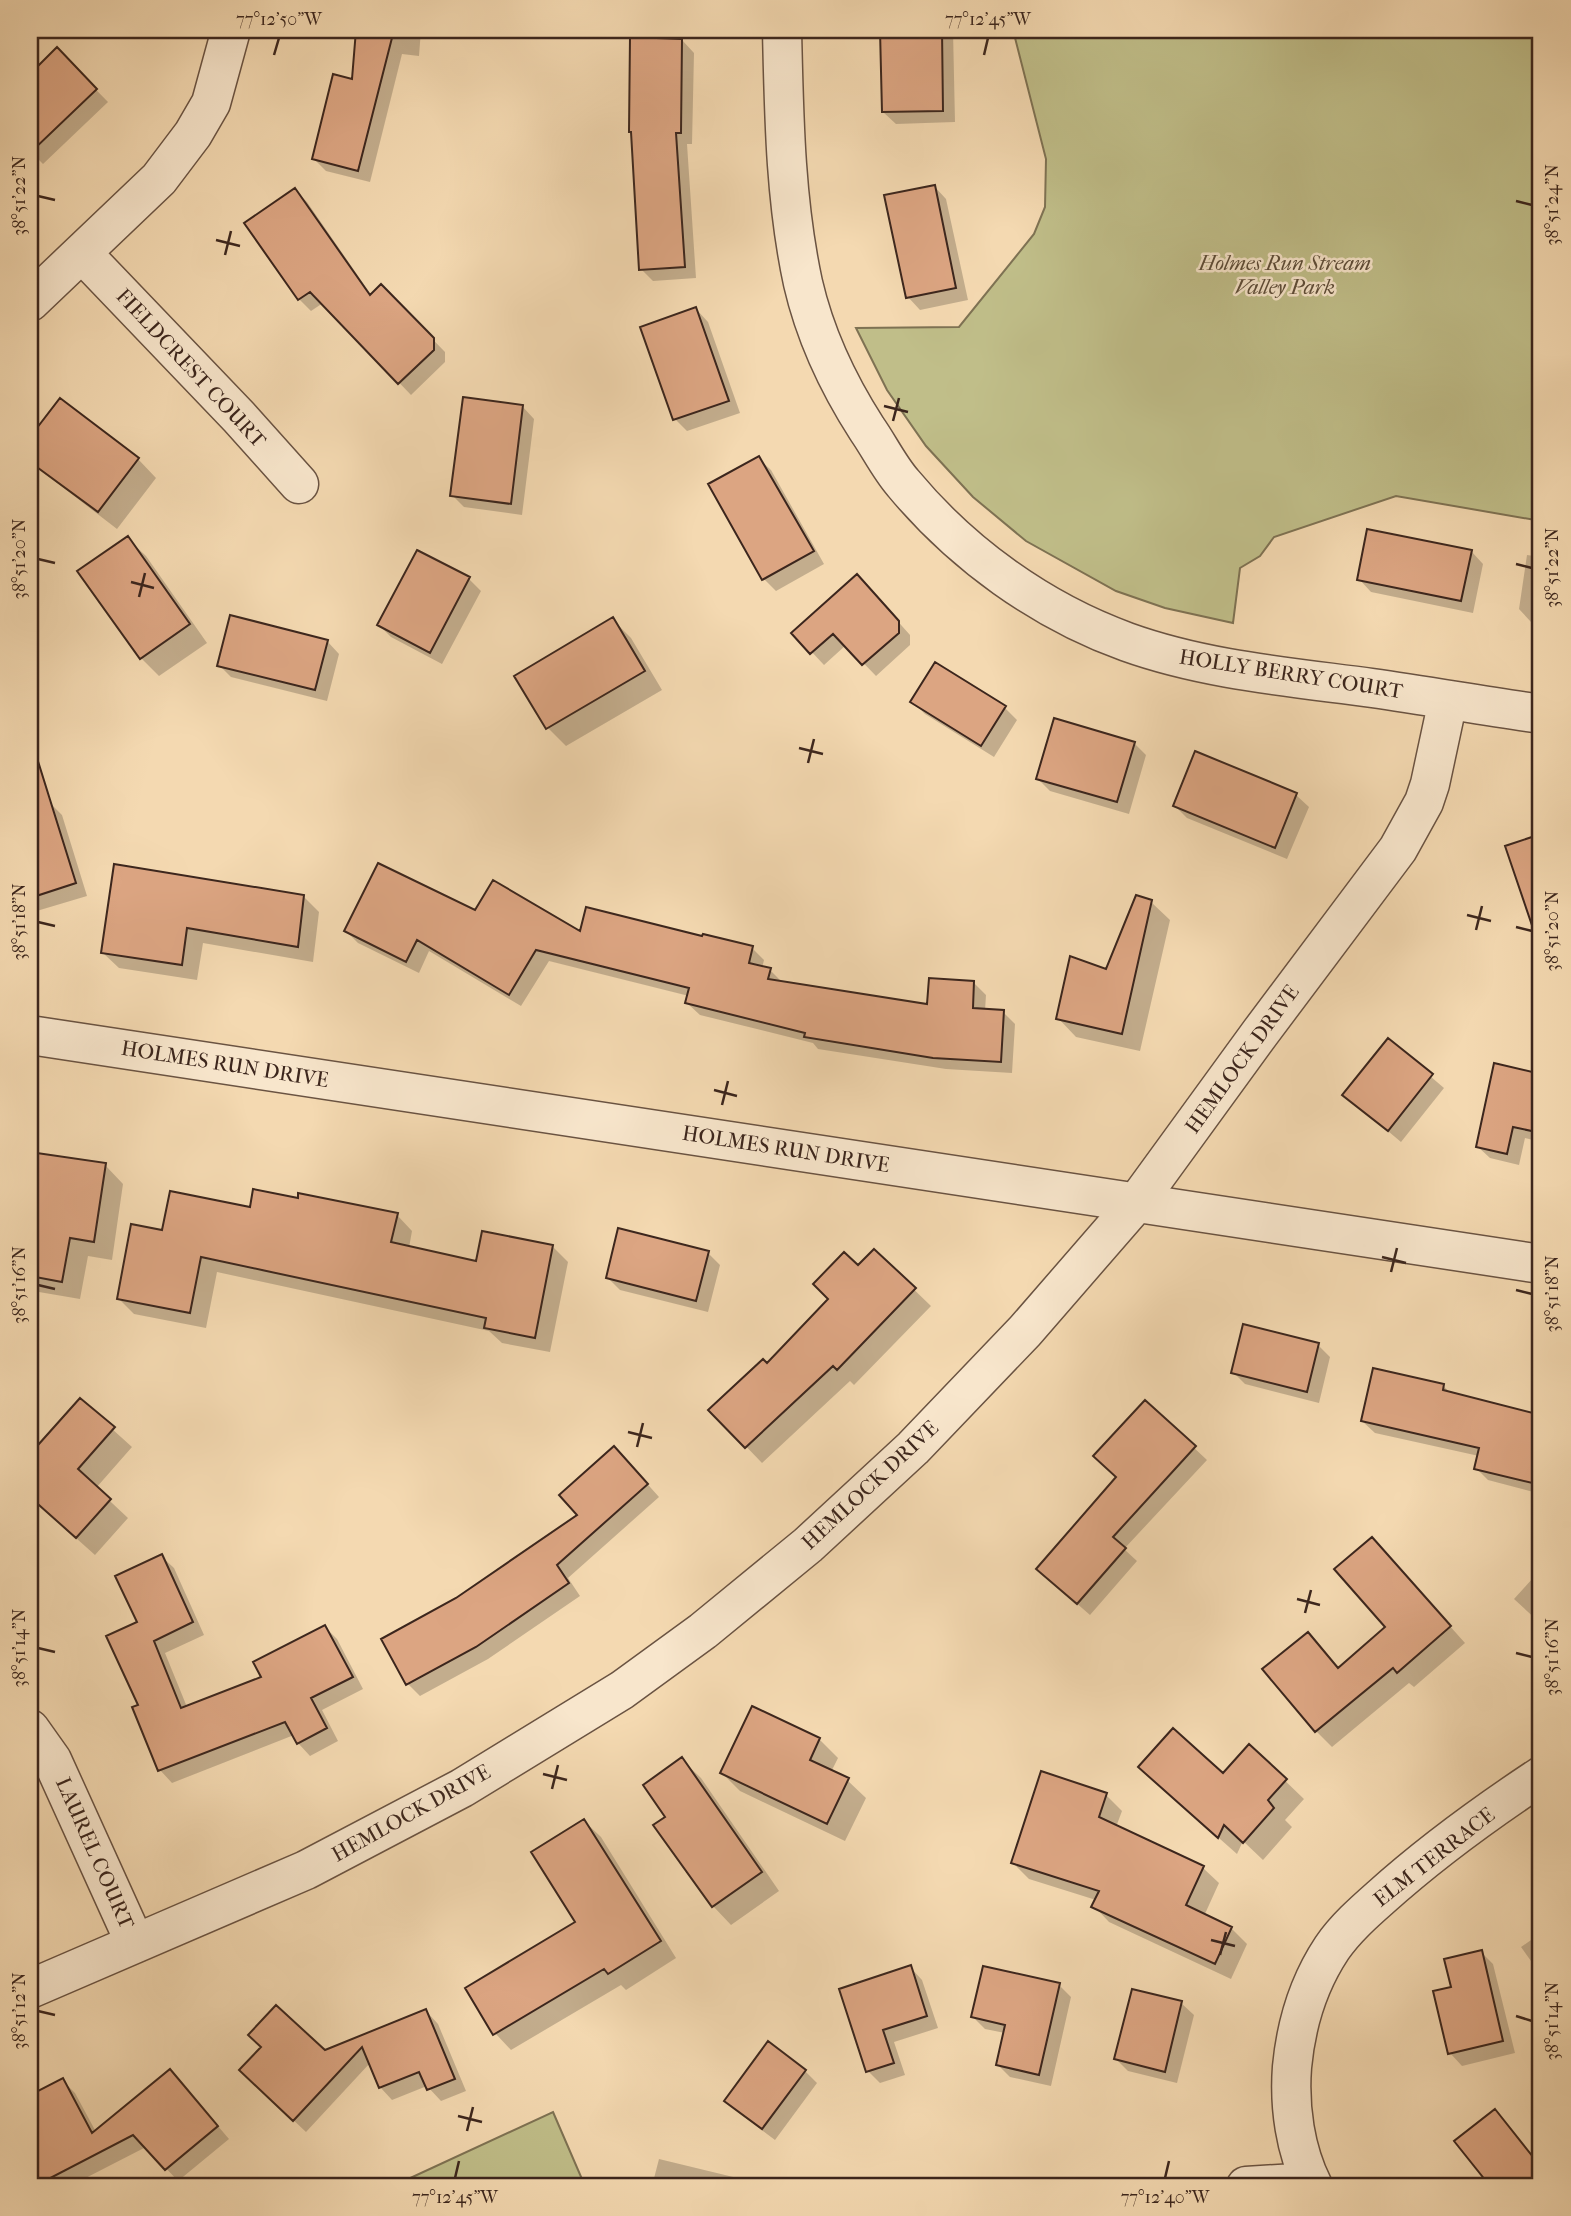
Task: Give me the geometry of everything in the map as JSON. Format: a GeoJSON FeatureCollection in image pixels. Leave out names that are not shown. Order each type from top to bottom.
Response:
{"type":"FeatureCollection","features":[{"type":"Feature","properties":{"kind":"street"},"geometry":{"type":"LineString","coordinates":[[30,302],[159,179],[193,134],[211,103],[231,30]]}},
{"type":"Feature","properties":{"kind":"street","name":"HOLLY BERRY COURT"},"geometry":{"type":"LineString","coordinates":[[782,30],[784,125],[792,221],[804,286],[824,347],[844,392],[902,482],[952,534],[999,574],[1059,613],[1128,643],[1192,660],[1273,676],[1541,714]]}},
{"type":"Feature","properties":{"kind":"street","name":"FIELDCREST COURT"},"geometry":{"type":"LineString","coordinates":[[82,253],[239,417],[299,484]]}},
{"type":"Feature","properties":{"kind":"street","name":"HEMLOCK DRIVE"},"geometry":{"type":"LineString","coordinates":[[30,1989],[306,1870],[462,1788],[622,1690],[703,1631],[808,1545],[913,1448],[1025,1331],[1137,1202],[1398,849],[1424,802],[1448,700]]}},
{"type":"Feature","properties":{"kind":"street","name":"HOLMES RUN DRIVE"},"geometry":{"type":"LineString","coordinates":[[30,1035],[1541,1264]]}},
{"type":"Feature","properties":{"kind":"street","name":"LAUREL COURT"},"geometry":{"type":"LineString","coordinates":[[30,1729],[52,1760],[135,1943]]}},
{"type":"Feature","properties":{"kind":"street","name":"ELM TERRACE"},"geometry":{"type":"LineString","coordinates":[[1312,2184],[1297,2139],[1292,2102],[1295,2037],[1309,1990],[1333,1947],[1358,1918],[1414,1867],[1541,1776]]}},
{"type":"Feature","properties":{"kind":"street"},"geometry":{"type":"LineString","coordinates":[[1246,2186],[1312,2184]]}},
{"type":"Feature","properties":{"kind":"green space","name":"Holmes Run Stream Valley Park"},"geometry":{"type":"Polygon","coordinates":[[[1013,30],[1541,30],[1541,521],[1396,496],[1274,537],[1260,556],[1240,568],[1233,623],[1165,608],[1116,591],[1026,541],[973,497],[926,446],[887,390],[856,328],[959,327],[1034,234],[1045,207],[1046,159],[1013,30]]]}},
{"type":"Feature","properties":{"kind":"green space"},"geometry":{"type":"Polygon","coordinates":[[[553,2112],[585,2186],[393,2186],[553,2112]]]}},
{"type":"Feature","properties":{"kind":"building"},"geometry":{"type":"Polygon","coordinates":[[[356,30],[394,30],[358,171],[312,159],[333,74],[352,79],[356,30]]]}},
{"type":"Feature","properties":{"kind":"building"},"geometry":{"type":"Polygon","coordinates":[[[880,30],[942,30],[943,111],[882,112],[880,30]]]}},
{"type":"Feature","properties":{"kind":"building"},"geometry":{"type":"Polygon","coordinates":[[[630,37],[682,39],[681,133],[676,133],[685,267],[639,270],[629,132],[630,37]]]}},
{"type":"Feature","properties":{"kind":"building"},"geometry":{"type":"Polygon","coordinates":[[[57,47],[97,89],[30,153],[30,74],[57,47]]]}},
{"type":"Feature","properties":{"kind":"building"},"geometry":{"type":"Polygon","coordinates":[[[935,185],[956,288],[906,298],[884,195],[935,185]]]}},
{"type":"Feature","properties":{"kind":"building"},"geometry":{"type":"Polygon","coordinates":[[[295,188],[370,295],[381,284],[434,338],[434,350],[398,384],[310,292],[298,300],[244,223],[295,188]]]}},
{"type":"Feature","properties":{"kind":"building"},"geometry":{"type":"Polygon","coordinates":[[[696,307],[729,401],[673,420],[640,327],[696,307]]]}},
{"type":"Feature","properties":{"kind":"building"},"geometry":{"type":"Polygon","coordinates":[[[463,397],[523,405],[511,504],[450,496],[463,397]]]}},
{"type":"Feature","properties":{"kind":"building"},"geometry":{"type":"Polygon","coordinates":[[[60,398],[139,458],[98,512],[30,462],[30,437],[60,398]]]}},
{"type":"Feature","properties":{"kind":"building"},"geometry":{"type":"Polygon","coordinates":[[[759,456],[814,551],[762,580],[708,484],[759,456]]]}},
{"type":"Feature","properties":{"kind":"building"},"geometry":{"type":"Polygon","coordinates":[[[1367,529],[1472,550],[1461,601],[1357,580],[1367,529]]]}},
{"type":"Feature","properties":{"kind":"building"},"geometry":{"type":"Polygon","coordinates":[[[128,536],[190,624],[140,659],[77,571],[128,536]]]}},
{"type":"Feature","properties":{"kind":"building"},"geometry":{"type":"Polygon","coordinates":[[[417,550],[470,577],[430,653],[377,625],[417,550]]]}},
{"type":"Feature","properties":{"kind":"building"},"geometry":{"type":"Polygon","coordinates":[[[857,574],[899,621],[899,633],[862,665],[833,634],[810,654],[791,633],[857,574]]]}},
{"type":"Feature","properties":{"kind":"building"},"geometry":{"type":"Polygon","coordinates":[[[230,615],[328,640],[315,690],[217,666],[230,615]]]}},
{"type":"Feature","properties":{"kind":"building"},"geometry":{"type":"Polygon","coordinates":[[[613,617],[645,671],[546,729],[514,676],[613,617]]]}},
{"type":"Feature","properties":{"kind":"building"},"geometry":{"type":"Polygon","coordinates":[[[935,662],[1006,706],[981,746],[910,702],[935,662]]]}},
{"type":"Feature","properties":{"kind":"building"},"geometry":{"type":"Polygon","coordinates":[[[1054,718],[1135,742],[1117,802],[1036,779],[1054,718]]]}},
{"type":"Feature","properties":{"kind":"building"},"geometry":{"type":"Polygon","coordinates":[[[1195,751],[1297,793],[1275,848],[1173,806],[1195,751]]]}},
{"type":"Feature","properties":{"kind":"building"},"geometry":{"type":"Polygon","coordinates":[[[37,758],[76,883],[30,898],[30,759],[37,758]]]}},
{"type":"Feature","properties":{"kind":"building"},"geometry":{"type":"Polygon","coordinates":[[[1541,834],[1541,936],[1536,937],[1505,846],[1541,834]]]}},
{"type":"Feature","properties":{"kind":"building"},"geometry":{"type":"Polygon","coordinates":[[[378,863],[475,910],[493,880],[580,931],[586,907],[753,946],[749,963],[771,968],[768,979],[927,1004],[929,978],[974,981],[973,1008],[1004,1010],[1001,1062],[933,1058],[804,1037],[805,1033],[685,1003],[689,988],[536,950],[509,995],[417,940],[406,962],[344,931],[378,863]]]}},
{"type":"Feature","properties":{"kind":"building"},"geometry":{"type":"Polygon","coordinates":[[[114,864],[304,895],[298,947],[187,928],[182,965],[101,953],[114,864]]]}},
{"type":"Feature","properties":{"kind":"building"},"geometry":{"type":"Polygon","coordinates":[[[1136,895],[1152,900],[1122,1034],[1056,1019],[1070,956],[1106,969],[1136,895]]]}},
{"type":"Feature","properties":{"kind":"building"},"geometry":{"type":"Polygon","coordinates":[[[1388,1038],[1433,1074],[1388,1131],[1342,1095],[1388,1038]]]}},
{"type":"Feature","properties":{"kind":"building"},"geometry":{"type":"Polygon","coordinates":[[[1494,1063],[1541,1074],[1541,1133],[1513,1127],[1507,1154],[1476,1147],[1494,1063]]]}},
{"type":"Feature","properties":{"kind":"building"},"geometry":{"type":"Polygon","coordinates":[[[30,1152],[106,1163],[94,1242],[70,1238],[62,1282],[30,1276],[30,1152]]]}},
{"type":"Feature","properties":{"kind":"building"},"geometry":{"type":"Polygon","coordinates":[[[253,1189],[298,1198],[298,1193],[398,1213],[391,1242],[476,1261],[482,1231],[553,1245],[535,1338],[484,1328],[486,1318],[201,1257],[190,1313],[117,1299],[131,1224],[162,1230],[170,1191],[250,1207],[253,1189]]]}},
{"type":"Feature","properties":{"kind":"building"},"geometry":{"type":"Polygon","coordinates":[[[618,1228],[709,1251],[696,1301],[606,1278],[618,1228]]]}},
{"type":"Feature","properties":{"kind":"building"},"geometry":{"type":"Polygon","coordinates":[[[874,1249],[916,1288],[837,1370],[833,1366],[745,1448],[708,1410],[763,1359],[767,1363],[828,1299],[813,1284],[844,1252],[858,1265],[874,1249]]]}},
{"type":"Feature","properties":{"kind":"building"},"geometry":{"type":"Polygon","coordinates":[[[1243,1324],[1319,1343],[1307,1392],[1231,1373],[1243,1324]]]}},
{"type":"Feature","properties":{"kind":"building"},"geometry":{"type":"Polygon","coordinates":[[[1373,1368],[1444,1384],[1443,1390],[1541,1415],[1541,1485],[1474,1469],[1479,1448],[1361,1421],[1373,1368]]]}},
{"type":"Feature","properties":{"kind":"building"},"geometry":{"type":"Polygon","coordinates":[[[80,1398],[115,1427],[78,1469],[111,1499],[76,1538],[30,1497],[30,1454],[80,1398]]]}},
{"type":"Feature","properties":{"kind":"building"},"geometry":{"type":"Polygon","coordinates":[[[1145,1400],[1196,1446],[1113,1537],[1126,1548],[1077,1604],[1036,1569],[1116,1477],[1093,1456],[1145,1400]]]}},
{"type":"Feature","properties":{"kind":"building"},"geometry":{"type":"Polygon","coordinates":[[[614,1446],[648,1484],[557,1565],[569,1583],[476,1647],[406,1685],[381,1639],[456,1598],[577,1515],[559,1495],[614,1446]]]}},
{"type":"Feature","properties":{"kind":"building"},"geometry":{"type":"Polygon","coordinates":[[[1372,1537],[1451,1626],[1397,1673],[1393,1668],[1315,1732],[1262,1669],[1308,1632],[1338,1668],[1385,1627],[1334,1569],[1372,1537]]]}},
{"type":"Feature","properties":{"kind":"building"},"geometry":{"type":"Polygon","coordinates":[[[162,1554],[193,1622],[154,1641],[181,1708],[261,1677],[253,1662],[325,1625],[353,1677],[311,1698],[327,1728],[297,1744],[285,1722],[158,1771],[132,1707],[138,1705],[106,1636],[137,1622],[115,1576],[162,1554]]]}},
{"type":"Feature","properties":{"kind":"building"},"geometry":{"type":"Polygon","coordinates":[[[752,1706],[820,1738],[810,1760],[849,1778],[827,1824],[720,1773],[752,1706]]]}},
{"type":"Feature","properties":{"kind":"building"},"geometry":{"type":"Polygon","coordinates":[[[1173,1728],[1223,1773],[1249,1744],[1287,1779],[1268,1800],[1274,1808],[1243,1843],[1224,1825],[1218,1838],[1138,1767],[1173,1728]]]}},
{"type":"Feature","properties":{"kind":"building"},"geometry":{"type":"Polygon","coordinates":[[[682,1757],[762,1872],[712,1907],[653,1825],[665,1817],[643,1785],[682,1757]]]}},
{"type":"Feature","properties":{"kind":"building"},"geometry":{"type":"Polygon","coordinates":[[[1041,1771],[1107,1793],[1099,1817],[1204,1866],[1186,1905],[1232,1927],[1215,1964],[1091,1907],[1099,1891],[1011,1863],[1041,1771]]]}},
{"type":"Feature","properties":{"kind":"building"},"geometry":{"type":"Polygon","coordinates":[[[584,1819],[661,1941],[608,1974],[604,1969],[493,2035],[465,1988],[575,1922],[531,1852],[584,1819]]]}},
{"type":"Feature","properties":{"kind":"building"},"geometry":{"type":"Polygon","coordinates":[[[1482,1950],[1503,2041],[1448,2054],[1433,1991],[1451,1987],[1444,1959],[1482,1950]]]}},
{"type":"Feature","properties":{"kind":"building"},"geometry":{"type":"Polygon","coordinates":[[[911,1965],[927,2016],[883,2030],[894,2063],[866,2072],[839,1989],[911,1965]]]}},
{"type":"Feature","properties":{"kind":"building"},"geometry":{"type":"Polygon","coordinates":[[[983,1966],[1060,1983],[1039,2075],[996,2065],[1005,2025],[971,2017],[983,1966]]]}},
{"type":"Feature","properties":{"kind":"building"},"geometry":{"type":"Polygon","coordinates":[[[1132,1989],[1182,2001],[1165,2072],[1114,2059],[1132,1989]]]}},
{"type":"Feature","properties":{"kind":"building"},"geometry":{"type":"Polygon","coordinates":[[[276,2005],[325,2050],[426,2009],[455,2079],[427,2090],[419,2072],[379,2088],[362,2047],[293,2121],[239,2070],[261,2047],[248,2035],[276,2005]]]}},
{"type":"Feature","properties":{"kind":"building"},"geometry":{"type":"Polygon","coordinates":[[[768,2041],[806,2070],[762,2129],[724,2101],[768,2041]]]}},
{"type":"Feature","properties":{"kind":"building"},"geometry":{"type":"Polygon","coordinates":[[[170,2069],[218,2126],[165,2170],[133,2135],[35,2186],[30,2186],[30,2095],[63,2078],[92,2133],[170,2069]]]}},
{"type":"Feature","properties":{"kind":"building"},"geometry":{"type":"Polygon","coordinates":[[[1495,2109],[1541,2167],[1541,2178],[1531,2186],[1490,2186],[1454,2141],[1495,2109]]]}}]}
